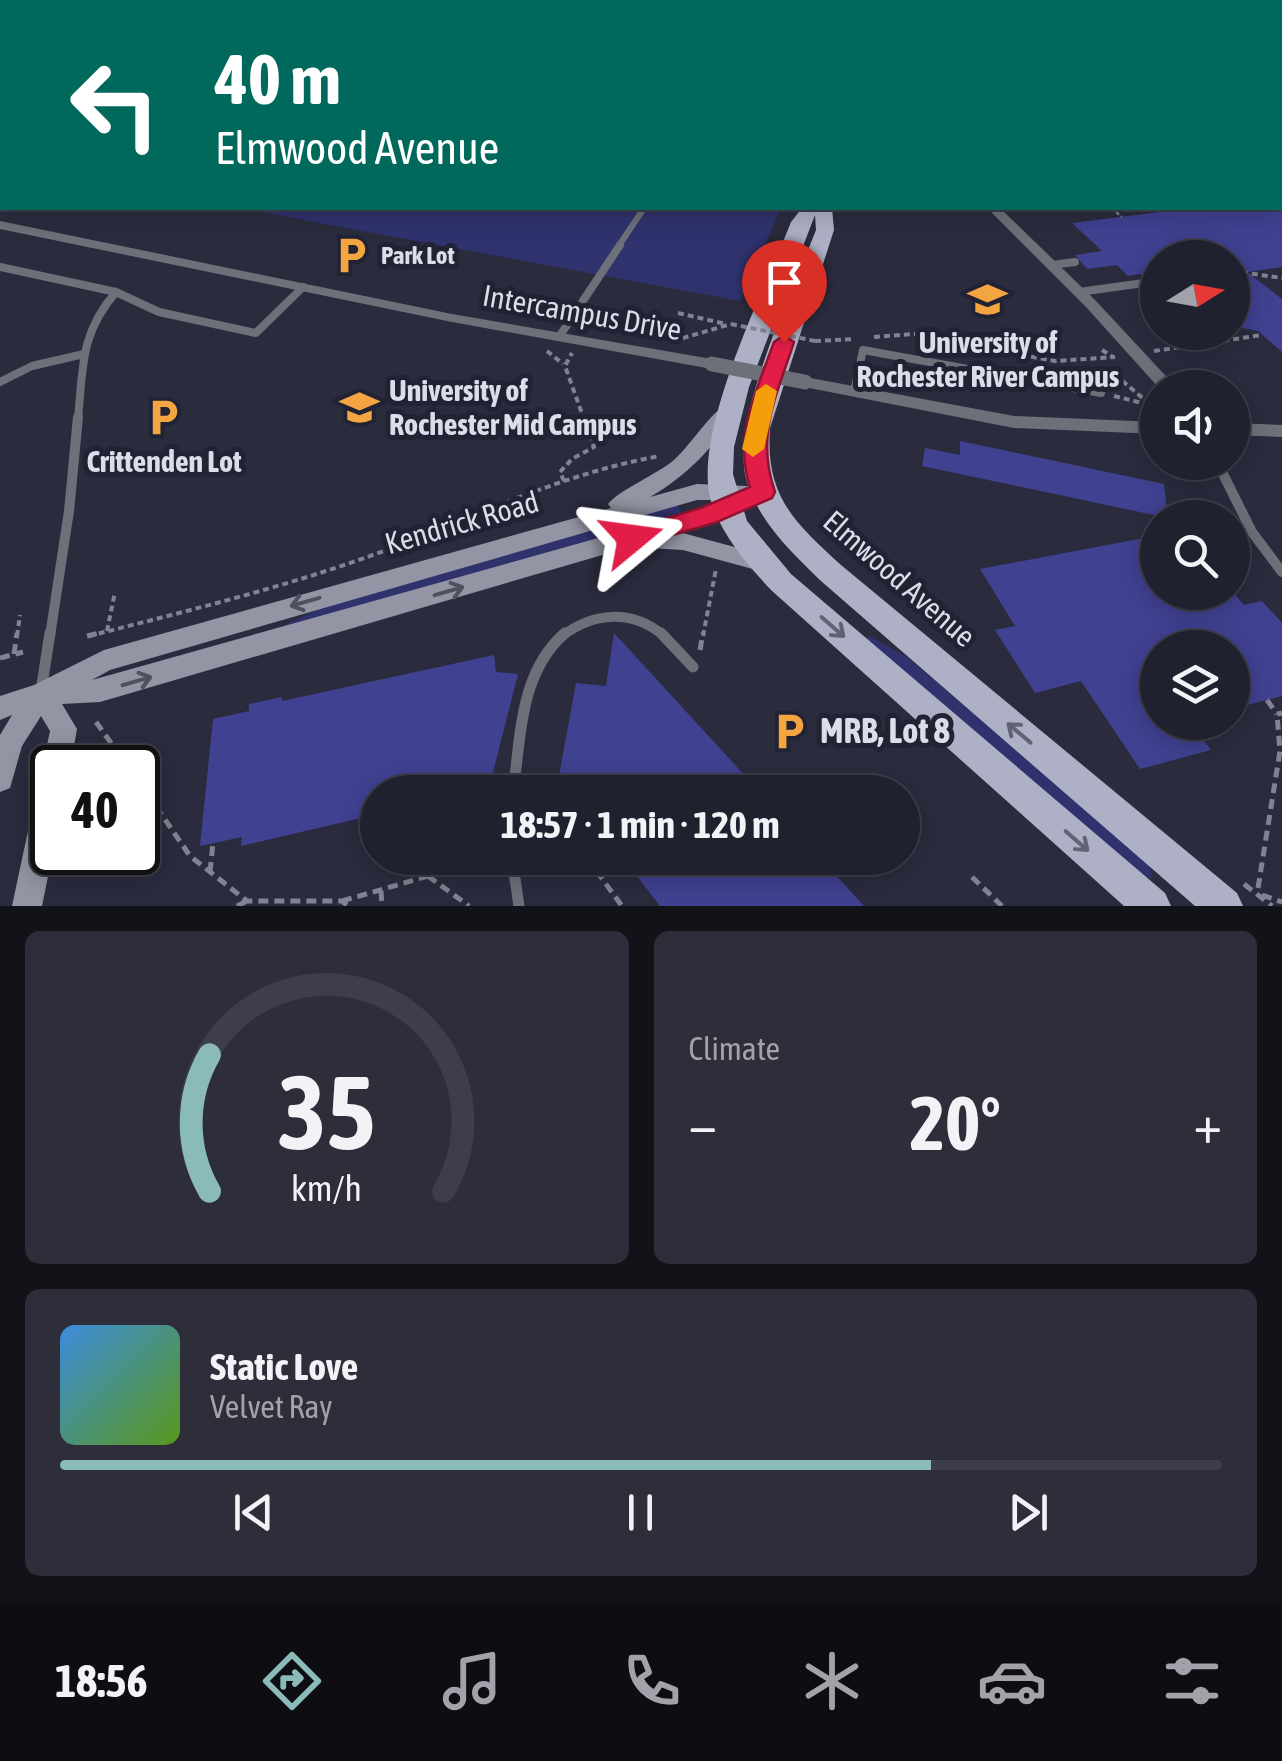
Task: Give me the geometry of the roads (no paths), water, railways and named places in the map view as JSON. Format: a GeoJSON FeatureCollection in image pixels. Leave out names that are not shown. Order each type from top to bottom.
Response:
{"type":"FeatureCollection","features":[{"type":"Feature","properties":{"kind":"main road"},"geometry":{"type":"LineString","coordinates":[[809,210],[800,222],[730,408],[718,456],[725,499],[760,562],[1152,906]]}},
{"type":"Feature","properties":{"kind":"main road","name":"Elmwood Avenue"},"geometry":{"type":"LineString","coordinates":[[823,210],[825,230],[755,428],[755,466],[764,492],[791,534],[830,573],[1229,892]]}},
{"type":"Feature","properties":{"kind":"street"},"geometry":{"type":"LineString","coordinates":[[995,210],[1152,370]]}},
{"type":"Feature","properties":{"kind":"street","name":"Intercampus Drive"},"geometry":{"type":"LineString","coordinates":[[0,225],[552,339],[712,364],[1014,422],[1140,427]]}},
{"type":"Feature","properties":{"kind":"street"},"geometry":{"type":"LineString","coordinates":[[567,526],[631,498],[680,468],[704,444],[730,408]]}},
{"type":"Feature","properties":{"kind":"street"},"geometry":{"type":"LineString","coordinates":[[1250,430],[1282,431]]}},
{"type":"Feature","properties":{"kind":"street","name":"Kendrick Road"},"geometry":{"type":"LineString","coordinates":[[0,708],[41,694],[104,660],[567,526],[697,492],[725,499]]}},
{"type":"Feature","properties":{"kind":"street","name":"Kendrick Road"},"geometry":{"type":"LineString","coordinates":[[41,694],[100,692],[632,538],[725,499],[764,492]]}},
{"type":"Feature","properties":{"kind":"street"},"geometry":{"type":"LineString","coordinates":[[632,538],[683,541],[760,562]]}},
{"type":"Feature","properties":{"kind":"street"},"geometry":{"type":"LineString","coordinates":[[0,779],[10,742],[41,694],[64,730],[61,745]]}},
{"type":"Feature","properties":{"kind":"street"},"geometry":{"type":"LineString","coordinates":[[27,906],[33,875]]}},
{"type":"Feature","properties":{"kind":"lane"},"geometry":{"type":"LineString","coordinates":[[552,339],[643,210]]}},
{"type":"Feature","properties":{"kind":"lane"},"geometry":{"type":"LineString","coordinates":[[1052,265],[1076,262]]}},
{"type":"Feature","properties":{"kind":"lane"},"geometry":{"type":"LineString","coordinates":[[0,267],[116,292],[159,312],[256,333],[303,287]]}},
{"type":"Feature","properties":{"kind":"lane"},"geometry":{"type":"LineString","coordinates":[[1079,292],[1140,283]]}},
{"type":"Feature","properties":{"kind":"lane"},"geometry":{"type":"LineString","coordinates":[[41,694],[69,511],[86,336],[100,310],[116,292]]}},
{"type":"Feature","properties":{"kind":"lane"},"geometry":{"type":"LineString","coordinates":[[854,392],[863,350],[1100,393]]}},
{"type":"Feature","properties":{"kind":"lane"},"geometry":{"type":"LineString","coordinates":[[0,382],[32,366],[84,354]]}},
{"type":"Feature","properties":{"kind":"lane"},"geometry":{"type":"LineString","coordinates":[[1225,480],[1252,532],[1282,572]]}},
{"type":"Feature","properties":{"kind":"lane"},"geometry":{"type":"LineString","coordinates":[[516,775],[534,672],[546,651],[583,621],[610,616],[640,620],[665,635],[692,667]]}},
{"type":"Feature","properties":{"kind":"lane"},"geometry":{"type":"LineString","coordinates":[[514,875],[519,906]]}},
{"type":"Feature","properties":{"kind":"place","name":"Park Lot"},"geometry":{"type":"Point","coordinates":[351,255]}},
{"type":"Feature","properties":{"kind":"place","name":"University of Rochester River Campus"},"geometry":{"type":"Point","coordinates":[988,299]}},
{"type":"Feature","properties":{"kind":"place","name":"University of Rochester Mid Campus"},"geometry":{"type":"Point","coordinates":[359,408]}},
{"type":"Feature","properties":{"kind":"place","name":"Crittenden Lot"},"geometry":{"type":"Point","coordinates":[164,418]}},
{"type":"Feature","properties":{"kind":"place","name":"MRB, Lot 8"},"geometry":{"type":"Point","coordinates":[790,731]}}]}
